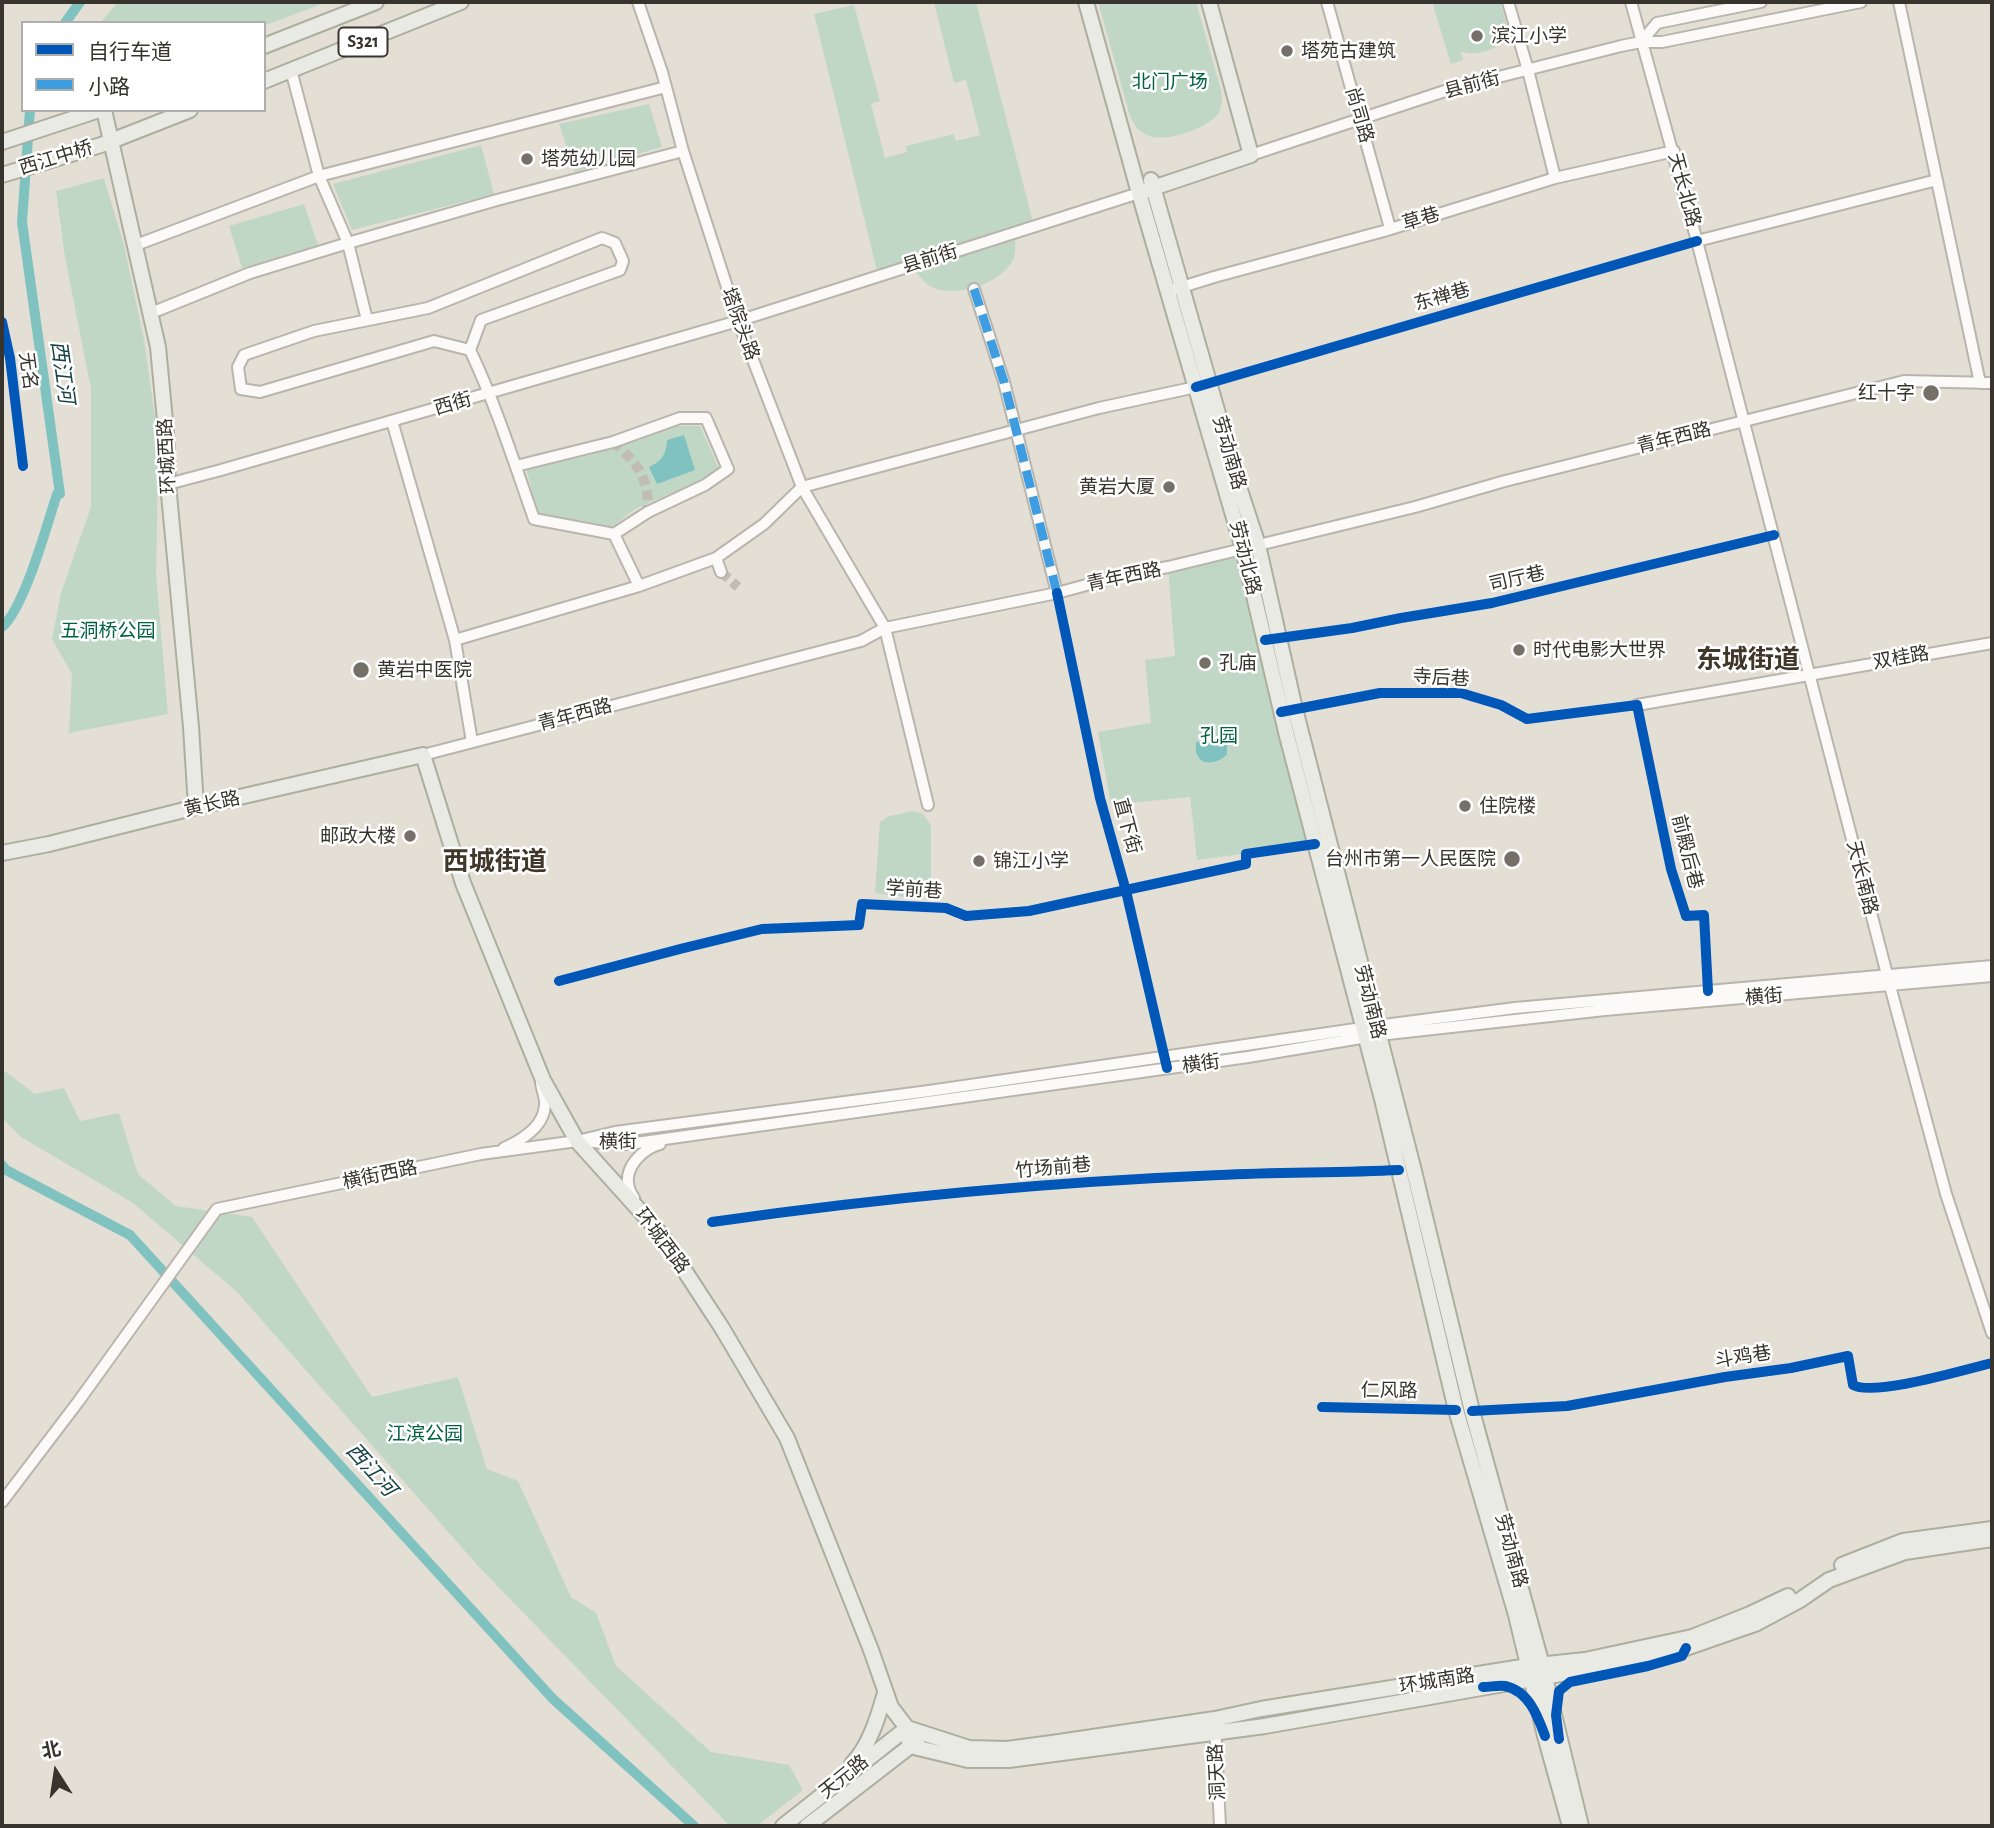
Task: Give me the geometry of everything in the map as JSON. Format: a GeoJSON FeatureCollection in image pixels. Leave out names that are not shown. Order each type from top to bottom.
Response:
{"type":"FeatureCollection","features":[{"type":"Feature","properties":{"kind":"main road","name":"S321"},"geometry":{"type":"LineString","coordinates":[[266,45],[376,2]]}},
{"type":"Feature","properties":{"kind":"main road","name":"S321"},"geometry":{"type":"LineString","coordinates":[[266,80],[461,2]]}},
{"type":"Feature","properties":{"kind":"main road","name":"劳动北路"},"geometry":{"type":"LineString","coordinates":[[1086,2],[1175,288],[1196,387],[1244,549],[1286,732],[1371,1032]]}},
{"type":"Feature","properties":{"kind":"main road"},"geometry":{"type":"LineString","coordinates":[[1209,2],[1255,151]]}},
{"type":"Feature","properties":{"kind":"main road"},"geometry":{"type":"LineString","coordinates":[[2,142],[95,112]]}},
{"type":"Feature","properties":{"kind":"main road","name":"环城西路"},"geometry":{"type":"LineString","coordinates":[[102,112],[136,245],[158,348],[196,807]]}},
{"type":"Feature","properties":{"kind":"main road","name":"西江中桥"},"geometry":{"type":"LineString","coordinates":[[2,175],[92,148],[185,112]]}},
{"type":"Feature","properties":{"kind":"main road","name":"县前街"},"geometry":{"type":"LineString","coordinates":[[1145,186],[1255,151]]}},
{"type":"Feature","properties":{"kind":"main road","name":"劳动南路"},"geometry":{"type":"LineString","coordinates":[[1175,288],[1258,545],[1371,1032],[1472,1411],[1536,1672],[1570,1826]]}},
{"type":"Feature","properties":{"kind":"main road","name":"环城西路"},"geometry":{"type":"LineString","coordinates":[[423,755],[463,883],[543,1080],[577,1141],[660,1233],[722,1328],[786,1438],[871,1650],[885,1693],[891,1707],[907,1728]]}},
{"type":"Feature","properties":{"kind":"main road","name":"黄长路"},"geometry":{"type":"LineString","coordinates":[[2,853],[423,755]]}},
{"type":"Feature","properties":{"kind":"main road","name":"环城南路"},"geometry":{"type":"LineString","coordinates":[[907,1728],[969,1748],[1007,1749],[1215,1726],[1261,1709],[1536,1672],[1692,1637],[1797,1592],[1827,1572],[1903,1541],[1992,1529]]}},
{"type":"Feature","properties":{"kind":"main road"},"geometry":{"type":"LineString","coordinates":[[1536,1672],[1629,1662],[1686,1648],[1755,1625],[1829,1580],[1905,1552],[1992,1539]]}},
{"type":"Feature","properties":{"kind":"main road","name":"劳动南路"},"geometry":{"type":"LineString","coordinates":[[1536,1672],[1581,1826]]}},
{"type":"Feature","properties":{"kind":"main road"},"geometry":{"type":"LineString","coordinates":[[827,1791],[857,1759],[876,1723],[885,1693]]}},
{"type":"Feature","properties":{"kind":"main road"},"geometry":{"type":"LineString","coordinates":[[907,1728],[910,1746],[968,1760],[1009,1760],[1215,1726]]}},
{"type":"Feature","properties":{"kind":"main road","name":"天元路"},"geometry":{"type":"LineString","coordinates":[[783,1826],[907,1728]]}},
{"type":"Feature","properties":{"kind":"main road","name":"天元路"},"geometry":{"type":"LineString","coordinates":[[807,1826],[926,1734]]}},
{"type":"Feature","properties":{"kind":"street","name":"塔院头路"},"geometry":{"type":"LineString","coordinates":[[638,2],[738,321],[802,487],[885,628],[928,805]]}},
{"type":"Feature","properties":{"kind":"street","name":"尚司路"},"geometry":{"type":"LineString","coordinates":[[1327,2],[1390,229]]}},
{"type":"Feature","properties":{"kind":"street"},"geometry":{"type":"LineString","coordinates":[[1508,2],[1555,178]]}},
{"type":"Feature","properties":{"kind":"street","name":"天长北路"},"geometry":{"type":"LineString","coordinates":[[1631,2],[1674,151],[1745,420]]}},
{"type":"Feature","properties":{"kind":"street","name":"县前街"},"geometry":{"type":"LineString","coordinates":[[1641,42],[1657,23],[1761,2]]}},
{"type":"Feature","properties":{"kind":"street","name":"县前街"},"geometry":{"type":"LineString","coordinates":[[1255,151],[1451,89],[1641,42],[1662,42],[1861,2]]}},
{"type":"Feature","properties":{"kind":"street"},"geometry":{"type":"LineString","coordinates":[[1899,2],[1980,383]]}},
{"type":"Feature","properties":{"kind":"street"},"geometry":{"type":"LineString","coordinates":[[291,71],[319,176],[348,243],[367,320]]}},
{"type":"Feature","properties":{"kind":"street"},"geometry":{"type":"LineString","coordinates":[[136,245],[319,176],[666,86]]}},
{"type":"Feature","properties":{"kind":"street"},"geometry":{"type":"LineString","coordinates":[[151,313],[250,273],[348,243],[683,151]]}},
{"type":"Feature","properties":{"kind":"street","name":"草巷"},"geometry":{"type":"LineString","coordinates":[[1175,288],[1390,229],[1555,178],[1674,151]]}},
{"type":"Feature","properties":{"kind":"street"},"geometry":{"type":"LineString","coordinates":[[1698,241],[1937,180]]}},
{"type":"Feature","properties":{"kind":"street","name":"县前街"},"geometry":{"type":"LineString","coordinates":[[738,321],[1122,198],[1145,186]]}},
{"type":"Feature","properties":{"kind":"street"},"geometry":{"type":"LineString","coordinates":[[470,350],[434,341],[260,393],[242,389],[238,367],[244,355],[314,331],[428,308],[601,238],[615,243],[623,261],[620,270],[481,320],[470,350],[490,393],[534,519],[614,534],[648,512],[705,485],[729,469],[706,418],[680,418],[613,442],[516,466]]}},
{"type":"Feature","properties":{"kind":"street"},"geometry":{"type":"LineString","coordinates":[[974,289],[1004,382],[1057,593]]}},
{"type":"Feature","properties":{"kind":"street","name":"西街"},"geometry":{"type":"LineString","coordinates":[[168,484],[738,321]]}},
{"type":"Feature","properties":{"kind":"street","name":"青年西路"},"geometry":{"type":"LineString","coordinates":[[423,755],[861,640],[885,628],[1057,593],[1123,575],[1244,549],[1904,381],[1992,383]]}},
{"type":"Feature","properties":{"kind":"street"},"geometry":{"type":"LineString","coordinates":[[455,640],[639,586],[716,558],[764,524],[802,487],[1099,408],[1196,387]]}},
{"type":"Feature","properties":{"kind":"street","name":"天长南路"},"geometry":{"type":"LineString","coordinates":[[1745,420],[1888,980],[1946,1194],[1992,1333]]}},
{"type":"Feature","properties":{"kind":"street"},"geometry":{"type":"LineString","coordinates":[[392,421],[455,640],[472,742]]}},
{"type":"Feature","properties":{"kind":"street"},"geometry":{"type":"LineString","coordinates":[[614,534],[639,586]]}},
{"type":"Feature","properties":{"kind":"street"},"geometry":{"type":"LineString","coordinates":[[716,558],[721,572]]}},
{"type":"Feature","properties":{"kind":"street","name":"双桂路"},"geometry":{"type":"LineString","coordinates":[[1810,674],[1992,643]]}},
{"type":"Feature","properties":{"kind":"street"},"geometry":{"type":"LineString","coordinates":[[1637,705],[1810,674]]}},
{"type":"Feature","properties":{"kind":"street","name":"横街"},"geometry":{"type":"LineString","coordinates":[[577,1141],[629,1144],[991,1087],[1371,1032],[1888,980],[1992,966]]}},
{"type":"Feature","properties":{"kind":"street","name":"横街"},"geometry":{"type":"LineString","coordinates":[[1888,980],[1992,976]]}},
{"type":"Feature","properties":{"kind":"street"},"geometry":{"type":"LineString","coordinates":[[492,1152],[513,1144],[537,1129],[545,1106],[538,1067]]}},
{"type":"Feature","properties":{"kind":"street","name":"横街"},"geometry":{"type":"LineString","coordinates":[[577,1141],[615,1132],[991,1087]]}},
{"type":"Feature","properties":{"kind":"street"},"geometry":{"type":"LineString","coordinates":[[640,1210],[628,1186],[630,1166],[649,1147],[687,1135]]}},
{"type":"Feature","properties":{"kind":"street","name":"横街西路"},"geometry":{"type":"LineString","coordinates":[[2,1502],[79,1402],[217,1209],[492,1152],[577,1141]]}},
{"type":"Feature","properties":{"kind":"street","name":"洞天路"},"geometry":{"type":"LineString","coordinates":[[1215,1726],[1220,1826]]}},
{"type":"Feature","properties":{"kind":"green space"},"geometry":{"type":"Polygon","coordinates":[[[118,2],[327,2],[266,25],[266,21],[102,21],[118,2]]]}},
{"type":"Feature","properties":{"kind":"green space"},"geometry":{"type":"Polygon","coordinates":[[[934,2],[976,2],[1034,226],[1014,232],[1013,260],[999,276],[978,286],[955,291],[930,286],[911,264],[878,275],[814,14],[854,5],[880,101],[871,104],[885,158],[907,152],[906,146],[954,134],[956,141],[980,135],[966,80],[954,83],[934,2]]]}},
{"type":"Feature","properties":{"kind":"green space","name":"北门广场"},"geometry":{"type":"Polygon","coordinates":[[[1098,2],[1196,2],[1221,90],[1221,107],[1214,118],[1187,133],[1156,138],[1135,125],[1130,116],[1098,2]]]}},
{"type":"Feature","properties":{"kind":"green space"},"geometry":{"type":"Polygon","coordinates":[[[1432,2],[1500,2],[1508,29],[1508,40],[1479,53],[1460,51],[1463,60],[1451,64],[1432,2]]]}},
{"type":"Feature","properties":{"kind":"green space"},"geometry":{"type":"Polygon","coordinates":[[[649,104],[662,147],[575,172],[559,124],[649,104]]]}},
{"type":"Feature","properties":{"kind":"green space"},"geometry":{"type":"Polygon","coordinates":[[[481,145],[494,194],[352,230],[333,184],[481,145]]]}},
{"type":"Feature","properties":{"kind":"green space","name":"五洞桥公园"},"geometry":{"type":"Polygon","coordinates":[[[104,178],[124,245],[144,340],[155,417],[158,474],[156,574],[168,714],[69,733],[72,674],[52,639],[61,593],[91,507],[91,389],[65,257],[56,191],[104,178]]]}},
{"type":"Feature","properties":{"kind":"green space"},"geometry":{"type":"Polygon","coordinates":[[[304,204],[318,245],[242,268],[229,226],[304,204]]]}},
{"type":"Feature","properties":{"kind":"green space"},"geometry":{"type":"Polygon","coordinates":[[[677,426],[700,426],[719,469],[698,482],[635,509],[612,527],[538,515],[526,468],[584,457],[677,426]]]}},
{"type":"Feature","properties":{"kind":"green space","name":"孔园"},"geometry":{"type":"Polygon","coordinates":[[[1243,549],[1315,844],[1197,860],[1190,797],[1111,805],[1098,732],[1151,723],[1145,660],[1175,656],[1168,567],[1243,549]]]}},
{"type":"Feature","properties":{"kind":"green space"},"geometry":{"type":"Polygon","coordinates":[[[914,811],[923,814],[931,825],[931,892],[911,897],[875,893],[880,822],[889,816],[914,811]]]}},
{"type":"Feature","properties":{"kind":"green space","name":"江滨公园"},"geometry":{"type":"Polygon","coordinates":[[[2,1069],[35,1094],[64,1088],[80,1121],[119,1113],[138,1174],[176,1206],[252,1217],[372,1397],[458,1377],[487,1469],[518,1481],[571,1597],[596,1613],[616,1666],[711,1752],[789,1765],[803,1790],[757,1826],[730,1826],[479,1567],[237,1292],[133,1203],[21,1137],[2,1118],[2,1069]]]}},
{"type":"Feature","properties":{"kind":"water"},"geometry":{"type":"Polygon","coordinates":[[[684,435],[695,470],[657,484],[649,467],[663,457],[667,440],[684,435]]]}},
{"type":"Feature","properties":{"kind":"water"},"geometry":{"type":"Polygon","coordinates":[[[1227,740],[1227,754],[1224,757],[1211,762],[1199,758],[1196,742],[1227,740]]]}},
{"type":"Feature","properties":{"kind":"waterway","name":"西江河"},"geometry":{"type":"LineString","coordinates":[[66,21],[80,2]]}},
{"type":"Feature","properties":{"kind":"waterway","name":"西江河"},"geometry":{"type":"LineString","coordinates":[[2,627],[26,585],[57,494],[60,494],[22,222],[30,112]]}},
{"type":"Feature","properties":{"kind":"waterway","name":"西江河"},"geometry":{"type":"LineString","coordinates":[[2,1165],[6,1170],[130,1235],[553,1699],[694,1826]]}},
{"type":"Feature","properties":{"kind":"tunnel"},"geometry":{"type":"LineString","coordinates":[[613,442],[640,472],[644,480],[648,512]]}},
{"type":"Feature","properties":{"kind":"tunnel"},"geometry":{"type":"LineString","coordinates":[[721,572],[738,587]]}},
{"type":"Feature","properties":{"kind":"marked path"},"geometry":{"type":"LineString","coordinates":[[974,289],[1004,382],[1057,593]]}},
{"type":"Feature","properties":{"kind":"cycle path","name":"东禅巷"},"geometry":{"type":"LineString","coordinates":[[1196,387],[1697,241]]}},
{"type":"Feature","properties":{"kind":"cycle path","name":"无名"},"geometry":{"type":"LineString","coordinates":[[2,322],[10,358],[23,466]]}},
{"type":"Feature","properties":{"kind":"cycle path","name":"司厅巷"},"geometry":{"type":"LineString","coordinates":[[1265,640],[1352,628],[1492,603],[1774,535]]}},
{"type":"Feature","properties":{"kind":"cycle path","name":"直下街"},"geometry":{"type":"LineString","coordinates":[[1057,593],[1100,798],[1126,891],[1167,1068]]}},
{"type":"Feature","properties":{"kind":"cycle path","name":"寺后巷"},"geometry":{"type":"LineString","coordinates":[[1281,712],[1380,693],[1461,693],[1501,705],[1527,719],[1637,705],[1671,869],[1686,916],[1704,915],[1708,991]]}},
{"type":"Feature","properties":{"kind":"cycle path","name":"学前巷"},"geometry":{"type":"LineString","coordinates":[[559,981],[762,929],[859,925],[862,904],[946,908],[966,916],[1029,911],[1246,864],[1246,854],[1315,844]]}},
{"type":"Feature","properties":{"kind":"cycle path","name":"竹场前巷"},"geometry":{"type":"LineString","coordinates":[[712,1222],[901,1198],[1028,1187],[1219,1175],[1399,1170]]}},
{"type":"Feature","properties":{"kind":"cycle path","name":"斗鸡巷"},"geometry":{"type":"LineString","coordinates":[[1472,1411],[1567,1406],[1848,1356],[1853,1385],[1864,1388],[1899,1385],[1992,1363]]}},
{"type":"Feature","properties":{"kind":"cycle path","name":"仁风路"},"geometry":{"type":"LineString","coordinates":[[1322,1407],[1456,1410]]}},
{"type":"Feature","properties":{"kind":"cycle path"},"geometry":{"type":"LineString","coordinates":[[1559,1739],[1556,1715],[1559,1691],[1570,1682],[1648,1666],[1682,1656],[1686,1648]]}},
{"type":"Feature","properties":{"kind":"cycle path"},"geometry":{"type":"LineString","coordinates":[[1483,1687],[1505,1686],[1520,1693],[1531,1706],[1545,1736]]}},
{"type":"Feature","properties":{"kind":"place","name":"滨江小学"},"geometry":{"type":"Point","coordinates":[1477,36]}},
{"type":"Feature","properties":{"kind":"place","name":"塔苑古建筑"},"geometry":{"type":"Point","coordinates":[1287,51]}},
{"type":"Feature","properties":{"kind":"place","name":"塔苑幼儿园"},"geometry":{"type":"Point","coordinates":[527,159]}},
{"type":"Feature","properties":{"kind":"place","name":"红十字"},"geometry":{"type":"Point","coordinates":[1931,393]}},
{"type":"Feature","properties":{"kind":"place","name":"黄岩大厦"},"geometry":{"type":"Point","coordinates":[1169,487]}},
{"type":"Feature","properties":{"kind":"place","name":"时代电影大世界"},"geometry":{"type":"Point","coordinates":[1519,650]}},
{"type":"Feature","properties":{"kind":"place","name":"孔庙"},"geometry":{"type":"Point","coordinates":[1205,663]}},
{"type":"Feature","properties":{"kind":"place","name":"黄岩中医院"},"geometry":{"type":"Point","coordinates":[361,670]}},
{"type":"Feature","properties":{"kind":"place","name":"住院楼"},"geometry":{"type":"Point","coordinates":[1465,806]}},
{"type":"Feature","properties":{"kind":"place","name":"邮政大楼"},"geometry":{"type":"Point","coordinates":[410,836]}},
{"type":"Feature","properties":{"kind":"place","name":"台州市第一人民医院"},"geometry":{"type":"Point","coordinates":[1512,859]}},
{"type":"Feature","properties":{"kind":"place","name":"锦江小学"},"geometry":{"type":"Point","coordinates":[979,861]}},
{"type":"Feature","properties":{"kind":"district","name":"东城街道"},"geometry":{"type":"Point","coordinates":[1748,660]}},
{"type":"Feature","properties":{"kind":"district","name":"西城街道"},"geometry":{"type":"Point","coordinates":[495,862]}}]}
